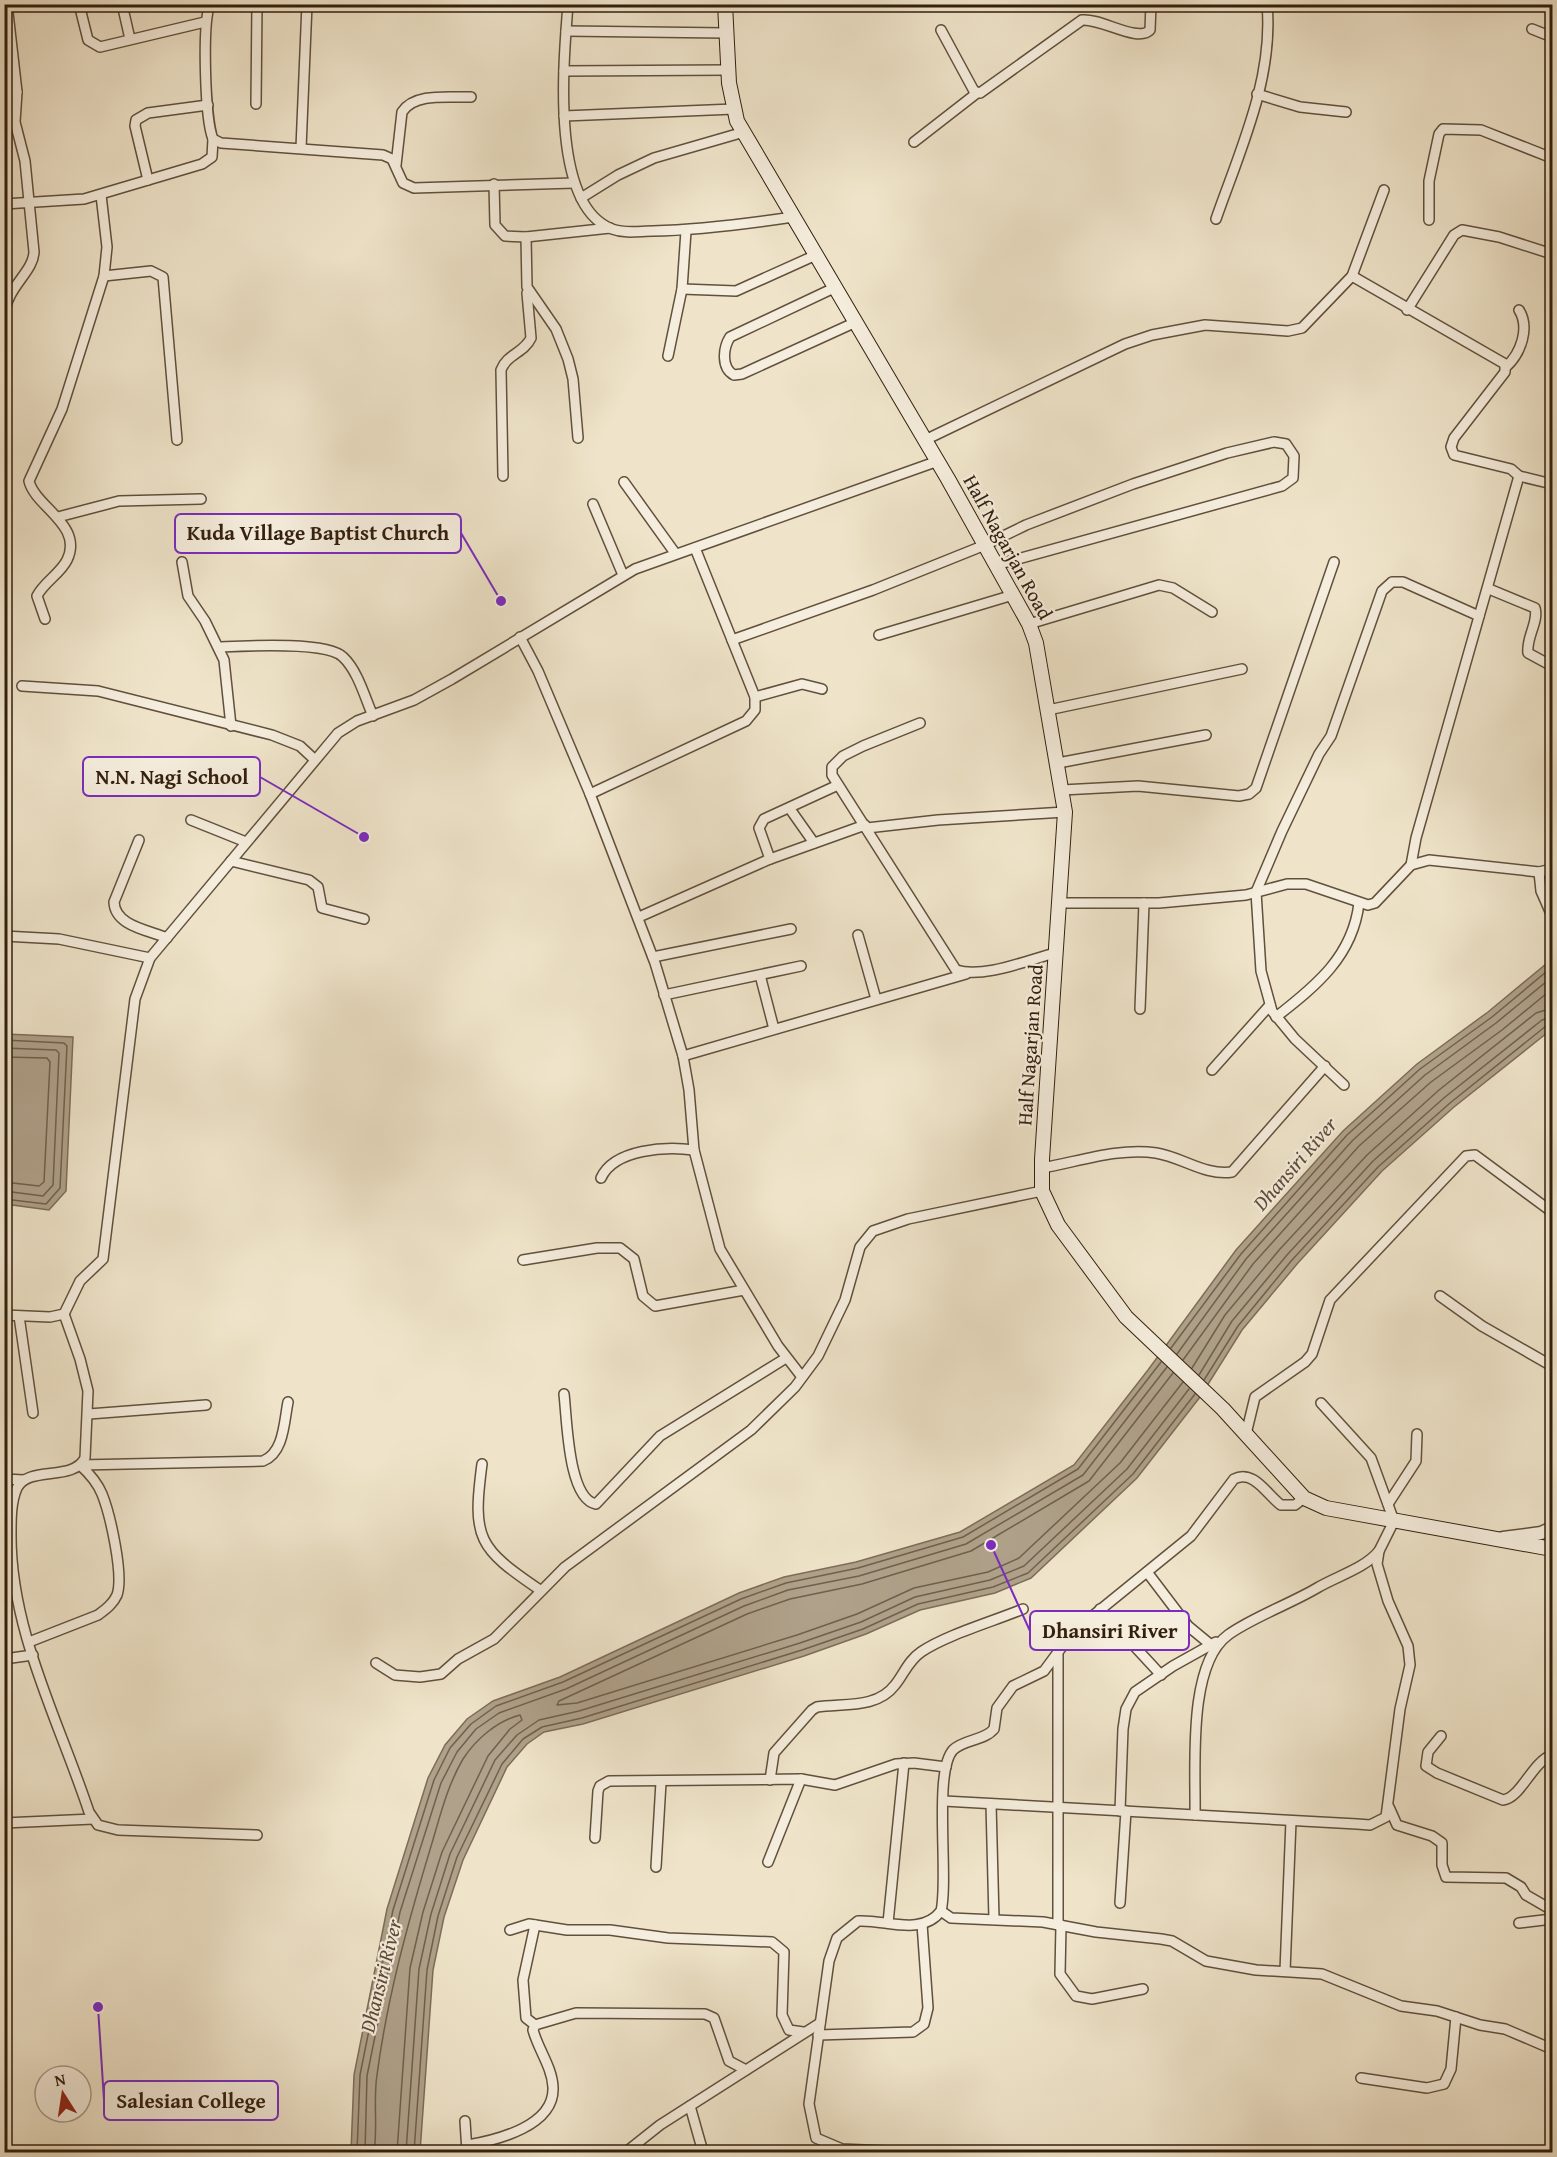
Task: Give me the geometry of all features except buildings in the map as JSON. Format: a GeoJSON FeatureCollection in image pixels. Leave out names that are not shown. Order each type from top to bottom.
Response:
{"type":"FeatureCollection","features":[{"type":"Feature","properties":{"kind":"main road","name":"Half Nagarjan Road"},"geometry":{"type":"LineString","coordinates":[[725,4],[728,70],[734,109],[744,132],[938,461],[1029,624],[1036,643],[1065,812],[1042,1191],[1058,1225],[1126,1317],[1223,1409],[1304,1498]]}},
{"type":"Feature","properties":{"kind":"main road"},"geometry":{"type":"LineString","coordinates":[[1304,1498],[1326,1508],[1552,1549]]}},
{"type":"Feature","properties":{"kind":"street"},"geometry":{"type":"LineString","coordinates":[[4,316],[10,291],[34,258],[22,146],[15,122],[17,92],[8,49],[7,4]]}},
{"type":"Feature","properties":{"kind":"street"},"geometry":{"type":"LineString","coordinates":[[79,4],[86,35],[94,46],[205,22]]}},
{"type":"Feature","properties":{"kind":"street"},"geometry":{"type":"LineString","coordinates":[[122,4],[130,39]]}},
{"type":"Feature","properties":{"kind":"street"},"geometry":{"type":"LineString","coordinates":[[4,204],[73,202],[208,161],[212,157],[213,138],[208,120],[205,22],[210,4]]}},
{"type":"Feature","properties":{"kind":"street"},"geometry":{"type":"LineString","coordinates":[[256,4],[256,104]]}},
{"type":"Feature","properties":{"kind":"street"},"geometry":{"type":"LineString","coordinates":[[301,148],[307,4]]}},
{"type":"Feature","properties":{"kind":"street"},"geometry":{"type":"LineString","coordinates":[[568,4],[564,70],[566,147],[574,183],[593,216],[610,228],[620,231],[686,231],[793,217]]}},
{"type":"Feature","properties":{"kind":"street"},"geometry":{"type":"LineString","coordinates":[[914,142],[977,93],[983,92],[1082,20],[1101,21],[1137,35],[1147,33],[1150,30],[1151,4]]}},
{"type":"Feature","properties":{"kind":"street"},"geometry":{"type":"LineString","coordinates":[[1216,219],[1257,94],[1268,50],[1267,4]]}},
{"type":"Feature","properties":{"kind":"street"},"geometry":{"type":"LineString","coordinates":[[1532,29],[1552,37]]}},
{"type":"Feature","properties":{"kind":"street"},"geometry":{"type":"LineString","coordinates":[[941,30],[968,82],[977,93]]}},
{"type":"Feature","properties":{"kind":"street"},"geometry":{"type":"LineString","coordinates":[[566,31],[725,33]]}},
{"type":"Feature","properties":{"kind":"street"},"geometry":{"type":"LineString","coordinates":[[564,70],[728,70]]}},
{"type":"Feature","properties":{"kind":"street"},"geometry":{"type":"LineString","coordinates":[[4,93],[17,92]]}},
{"type":"Feature","properties":{"kind":"street"},"geometry":{"type":"LineString","coordinates":[[1257,94],[1300,107],[1346,112]]}},
{"type":"Feature","properties":{"kind":"street"},"geometry":{"type":"LineString","coordinates":[[396,165],[402,112],[406,106],[420,100],[471,97]]}},
{"type":"Feature","properties":{"kind":"street"},"geometry":{"type":"LineString","coordinates":[[148,180],[135,126],[136,120],[147,113],[208,105]]}},
{"type":"Feature","properties":{"kind":"street"},"geometry":{"type":"LineString","coordinates":[[564,116],[734,109]]}},
{"type":"Feature","properties":{"kind":"street"},"geometry":{"type":"LineString","coordinates":[[4,122],[15,122]]}},
{"type":"Feature","properties":{"kind":"street"},"geometry":{"type":"LineString","coordinates":[[1429,220],[1429,182],[1438,134],[1443,129],[1481,130],[1552,158]]}},
{"type":"Feature","properties":{"kind":"street"},"geometry":{"type":"LineString","coordinates":[[581,198],[654,158],[744,132]]}},
{"type":"Feature","properties":{"kind":"street"},"geometry":{"type":"LineString","coordinates":[[213,138],[221,143],[383,155],[392,159],[403,183],[414,188],[574,183]]}},
{"type":"Feature","properties":{"kind":"street"},"geometry":{"type":"LineString","coordinates":[[494,184],[495,225],[498,231],[505,236],[526,237],[610,228]]}},
{"type":"Feature","properties":{"kind":"street"},"geometry":{"type":"LineString","coordinates":[[925,440],[1125,344],[1152,335],[1214,324],[1297,330],[1323,308],[1352,276],[1384,190]]}},
{"type":"Feature","properties":{"kind":"street"},"geometry":{"type":"LineString","coordinates":[[45,619],[37,596],[63,566],[70,552],[69,543],[58,517],[34,494],[29,481],[62,409],[104,276],[107,247],[101,195]]}},
{"type":"Feature","properties":{"kind":"street"},"geometry":{"type":"LineString","coordinates":[[1407,310],[1454,235],[1462,230],[1492,235],[1552,254]]}},
{"type":"Feature","properties":{"kind":"street"},"geometry":{"type":"LineString","coordinates":[[668,356],[682,289],[686,231]]}},
{"type":"Feature","properties":{"kind":"street"},"geometry":{"type":"LineString","coordinates":[[503,476],[501,370],[505,361],[528,344],[531,338],[526,237]]}},
{"type":"Feature","properties":{"kind":"street"},"geometry":{"type":"LineString","coordinates":[[682,289],[736,291],[816,255]]}},
{"type":"Feature","properties":{"kind":"street"},"geometry":{"type":"LineString","coordinates":[[104,276],[151,271],[163,277],[177,440]]}},
{"type":"Feature","properties":{"kind":"street"},"geometry":{"type":"LineString","coordinates":[[1352,276],[1407,310],[1500,360],[1506,367]]}},
{"type":"Feature","properties":{"kind":"street"},"geometry":{"type":"LineString","coordinates":[[527,287],[556,329],[568,359],[573,379],[578,438]]}},
{"type":"Feature","properties":{"kind":"street"},"geometry":{"type":"LineString","coordinates":[[836,287],[730,337],[725,352],[728,370],[735,375],[742,374],[856,322]]}},
{"type":"Feature","properties":{"kind":"street"},"geometry":{"type":"LineString","coordinates":[[1519,310],[1525,322],[1517,354],[1506,367],[1502,378],[1454,438],[1450,447],[1454,455],[1511,469],[1519,476],[1552,484]]}},
{"type":"Feature","properties":{"kind":"street"},"geometry":{"type":"LineString","coordinates":[[732,640],[873,590],[985,545],[1026,525],[1122,488],[1227,453],[1281,442],[1294,456],[1296,465],[1293,478],[1282,486],[996,565]]}},
{"type":"Feature","properties":{"kind":"street"},"geometry":{"type":"LineString","coordinates":[[80,1465],[85,1458],[89,1414],[88,1391],[80,1359],[64,1314],[80,1281],[103,1259],[106,1251],[135,999],[150,958],[338,733],[414,700],[622,575],[675,553],[695,548],[938,461]]}},
{"type":"Feature","properties":{"kind":"street"},"geometry":{"type":"LineString","coordinates":[[1059,903],[1144,903],[1256,892],[1287,884],[1306,884],[1359,903],[1368,905],[1376,903],[1411,865],[1416,838],[1479,616],[1489,589],[1519,476]]}},
{"type":"Feature","properties":{"kind":"street"},"geometry":{"type":"LineString","coordinates":[[624,482],[675,553]]}},
{"type":"Feature","properties":{"kind":"street"},"geometry":{"type":"LineString","coordinates":[[58,517],[118,501],[201,499]]}},
{"type":"Feature","properties":{"kind":"street"},"geometry":{"type":"LineString","coordinates":[[593,504],[622,575]]}},
{"type":"Feature","properties":{"kind":"street"},"geometry":{"type":"LineString","coordinates":[[590,794],[746,721],[755,710],[755,697],[695,548]]}},
{"type":"Feature","properties":{"kind":"street"},"geometry":{"type":"LineString","coordinates":[[182,561],[188,596],[219,647],[228,684],[231,726]]}},
{"type":"Feature","properties":{"kind":"street"},"geometry":{"type":"LineString","coordinates":[[1062,790],[1138,786],[1239,796],[1256,788],[1334,562]]}},
{"type":"Feature","properties":{"kind":"street"},"geometry":{"type":"LineString","coordinates":[[1344,1085],[1276,1017],[1270,1005],[1261,971],[1256,892],[1291,812],[1331,736],[1382,591],[1392,582],[1403,582],[1479,616]]}},
{"type":"Feature","properties":{"kind":"street"},"geometry":{"type":"LineString","coordinates":[[1029,624],[1159,585],[1173,588],[1212,612]]}},
{"type":"Feature","properties":{"kind":"street"},"geometry":{"type":"LineString","coordinates":[[1489,589],[1535,608],[1536,615],[1528,641],[1528,652],[1552,666]]}},
{"type":"Feature","properties":{"kind":"street"},"geometry":{"type":"LineString","coordinates":[[879,634],[1013,595]]}},
{"type":"Feature","properties":{"kind":"street"},"geometry":{"type":"LineString","coordinates":[[520,637],[538,671],[590,794],[653,957],[683,1056],[689,1090],[693,1150],[720,1249],[786,1358],[802,1377]]}},
{"type":"Feature","properties":{"kind":"street"},"geometry":{"type":"LineString","coordinates":[[219,647],[331,650],[345,658],[373,716]]}},
{"type":"Feature","properties":{"kind":"street"},"geometry":{"type":"LineString","coordinates":[[1048,710],[1242,669]]}},
{"type":"Feature","properties":{"kind":"street"},"geometry":{"type":"LineString","coordinates":[[755,697],[802,684],[822,689]]}},
{"type":"Feature","properties":{"kind":"street"},"geometry":{"type":"LineString","coordinates":[[22,686],[98,691],[290,741],[315,760]]}},
{"type":"Feature","properties":{"kind":"street"},"geometry":{"type":"LineString","coordinates":[[920,723],[843,756],[832,767],[832,775],[956,970],[966,973]]}},
{"type":"Feature","properties":{"kind":"street"},"geometry":{"type":"LineString","coordinates":[[1058,763],[1206,735]]}},
{"type":"Feature","properties":{"kind":"street"},"geometry":{"type":"LineString","coordinates":[[770,859],[759,828],[764,819],[838,785]]}},
{"type":"Feature","properties":{"kind":"street"},"geometry":{"type":"LineString","coordinates":[[790,809],[814,843]]}},
{"type":"Feature","properties":{"kind":"street"},"geometry":{"type":"LineString","coordinates":[[639,917],[770,859],[866,827],[1065,812]]}},
{"type":"Feature","properties":{"kind":"street"},"geometry":{"type":"LineString","coordinates":[[191,820],[246,842]]}},
{"type":"Feature","properties":{"kind":"street"},"geometry":{"type":"LineString","coordinates":[[139,840],[114,902],[114,910],[122,920],[167,938]]}},
{"type":"Feature","properties":{"kind":"street"},"geometry":{"type":"LineString","coordinates":[[1411,865],[1430,860],[1539,872],[1552,868]]}},
{"type":"Feature","properties":{"kind":"street"},"geometry":{"type":"LineString","coordinates":[[231,861],[313,882],[318,887],[322,908],[364,919]]}},
{"type":"Feature","properties":{"kind":"street"},"geometry":{"type":"LineString","coordinates":[[1539,872],[1540,891],[1552,916]]}},
{"type":"Feature","properties":{"kind":"street"},"geometry":{"type":"LineString","coordinates":[[1140,1009],[1144,903]]}},
{"type":"Feature","properties":{"kind":"street"},"geometry":{"type":"LineString","coordinates":[[1276,1017],[1312,989],[1327,973],[1354,933],[1359,903]]}},
{"type":"Feature","properties":{"kind":"street"},"geometry":{"type":"LineString","coordinates":[[653,957],[791,929]]}},
{"type":"Feature","properties":{"kind":"street"},"geometry":{"type":"LineString","coordinates":[[858,935],[876,999]]}},
{"type":"Feature","properties":{"kind":"street"},"geometry":{"type":"LineString","coordinates":[[4,936],[60,939],[150,958]]}},
{"type":"Feature","properties":{"kind":"street"},"geometry":{"type":"LineString","coordinates":[[683,1056],[966,973],[982,972],[1055,953]]}},
{"type":"Feature","properties":{"kind":"street"},"geometry":{"type":"LineString","coordinates":[[664,995],[801,966]]}},
{"type":"Feature","properties":{"kind":"street"},"geometry":{"type":"LineString","coordinates":[[760,975],[774,1029]]}},
{"type":"Feature","properties":{"kind":"street"},"geometry":{"type":"LineString","coordinates":[[1212,1070],[1270,1005]]}},
{"type":"Feature","properties":{"kind":"street"},"geometry":{"type":"LineString","coordinates":[[1042,1168],[1120,1154],[1154,1152],[1216,1173],[1232,1172],[1324,1066]]}},
{"type":"Feature","properties":{"kind":"street"},"geometry":{"type":"LineString","coordinates":[[601,1178],[606,1167],[616,1159],[666,1148],[693,1150]]}},
{"type":"Feature","properties":{"kind":"street"},"geometry":{"type":"LineString","coordinates":[[1246,1434],[1255,1397],[1297,1369],[1312,1354],[1330,1300],[1466,1156],[1475,1155],[1552,1212]]}},
{"type":"Feature","properties":{"kind":"street"},"geometry":{"type":"LineString","coordinates":[[376,1663],[395,1675],[420,1677],[441,1674],[458,1659],[494,1639],[565,1567],[743,1436],[772,1411],[818,1356],[845,1300],[860,1247],[873,1231],[908,1219],[1042,1191]]}},
{"type":"Feature","properties":{"kind":"street"},"geometry":{"type":"LineString","coordinates":[[523,1260],[597,1248],[620,1248],[634,1259],[643,1296],[655,1306],[744,1290]]}},
{"type":"Feature","properties":{"kind":"street"},"geometry":{"type":"LineString","coordinates":[[1440,1296],[1482,1326],[1552,1366]]}},
{"type":"Feature","properties":{"kind":"street"},"geometry":{"type":"LineString","coordinates":[[4,1315],[50,1317],[64,1314]]}},
{"type":"Feature","properties":{"kind":"street"},"geometry":{"type":"LineString","coordinates":[[19,1316],[33,1413]]}},
{"type":"Feature","properties":{"kind":"street"},"geometry":{"type":"LineString","coordinates":[[564,1394],[576,1481],[583,1496],[590,1503],[596,1504],[603,1499],[650,1444],[786,1358]]}},
{"type":"Feature","properties":{"kind":"street"},"geometry":{"type":"LineString","coordinates":[[4,1479],[24,1480],[80,1465],[263,1461],[276,1454],[288,1402]]}},
{"type":"Feature","properties":{"kind":"street"},"geometry":{"type":"LineString","coordinates":[[1120,1903],[1126,1709],[1135,1692],[1228,1635],[1290,1604],[1340,1575],[1370,1562],[1379,1551],[1394,1521],[1366,1450],[1321,1403]]}},
{"type":"Feature","properties":{"kind":"street"},"geometry":{"type":"LineString","coordinates":[[89,1414],[206,1405]]}},
{"type":"Feature","properties":{"kind":"street"},"geometry":{"type":"LineString","coordinates":[[1388,1504],[1416,1461],[1417,1434]]}},
{"type":"Feature","properties":{"kind":"street"},"geometry":{"type":"LineString","coordinates":[[482,1464],[476,1507],[484,1542],[504,1565],[540,1590]]}},
{"type":"Feature","properties":{"kind":"street"},"geometry":{"type":"LineString","coordinates":[[29,1642],[98,1615],[106,1610],[116,1596],[119,1586],[105,1501],[92,1476],[80,1465]]}},
{"type":"Feature","properties":{"kind":"street"},"geometry":{"type":"LineString","coordinates":[[908,2152],[842,2149],[819,2142],[809,2108],[829,1961],[837,1938],[858,1921],[922,1924],[934,1920],[941,1911],[946,1767],[954,1750],[994,1729],[997,1708],[1013,1686],[1038,1675],[1058,1653],[1066,1640],[1100,1609],[1197,1530],[1234,1479],[1240,1476],[1258,1483],[1281,1505],[1295,1505],[1304,1498]]}},
{"type":"Feature","properties":{"kind":"street"},"geometry":{"type":"LineString","coordinates":[[24,1480],[15,1492],[11,1513],[11,1552],[15,1596],[33,1655],[93,1819],[98,1825],[118,1830],[257,1835]]}},
{"type":"Feature","properties":{"kind":"street"},"geometry":{"type":"LineString","coordinates":[[1493,1539],[1541,1533],[1552,1528]]}},
{"type":"Feature","properties":{"kind":"street"},"geometry":{"type":"LineString","coordinates":[[944,1801],[1370,1824],[1386,1817],[1410,1653],[1380,1575],[1377,1564],[1379,1551]]}},
{"type":"Feature","properties":{"kind":"street"},"geometry":{"type":"LineString","coordinates":[[1148,1572],[1188,1626],[1211,1645]]}},
{"type":"Feature","properties":{"kind":"street"},"geometry":{"type":"LineString","coordinates":[[770,1780],[770,1765],[774,1753],[812,1710],[817,1707],[860,1704],[878,1699],[896,1685],[907,1665],[921,1652],[1023,1609]]}},
{"type":"Feature","properties":{"kind":"street"},"geometry":{"type":"LineString","coordinates":[[1100,1609],[1161,1675]]}},
{"type":"Feature","properties":{"kind":"street"},"geometry":{"type":"LineString","coordinates":[[1195,1815],[1200,1694],[1212,1652],[1228,1635]]}},
{"type":"Feature","properties":{"kind":"street"},"geometry":{"type":"LineString","coordinates":[[1058,1653],[1059,1974],[1076,1996],[1092,1999],[1143,1989]]}},
{"type":"Feature","properties":{"kind":"street"},"geometry":{"type":"LineString","coordinates":[[4,1659],[33,1655]]}},
{"type":"Feature","properties":{"kind":"street"},"geometry":{"type":"LineString","coordinates":[[1442,1736],[1428,1752],[1426,1766],[1437,1773],[1503,1800],[1512,1797],[1538,1764],[1552,1755]]}},
{"type":"Feature","properties":{"kind":"street"},"geometry":{"type":"LineString","coordinates":[[595,1838],[598,1791],[604,1783],[613,1780],[661,1782],[801,1779],[835,1785],[904,1763],[946,1767]]}},
{"type":"Feature","properties":{"kind":"street"},"geometry":{"type":"LineString","coordinates":[[888,1923],[904,1763]]}},
{"type":"Feature","properties":{"kind":"street"},"geometry":{"type":"LineString","coordinates":[[768,1862],[801,1779]]}},
{"type":"Feature","properties":{"kind":"street"},"geometry":{"type":"LineString","coordinates":[[656,1867],[661,1782]]}},
{"type":"Feature","properties":{"kind":"street"},"geometry":{"type":"LineString","coordinates":[[991,1804],[994,1919]]}},
{"type":"Feature","properties":{"kind":"street"},"geometry":{"type":"LineString","coordinates":[[1389,1805],[1391,1816],[1397,1825],[1432,1836],[1442,1843],[1442,1865],[1446,1877],[1506,1878],[1521,1887],[1526,1895],[1552,1910]]}},
{"type":"Feature","properties":{"kind":"street"},"geometry":{"type":"LineString","coordinates":[[4,1822],[93,1819]]}},
{"type":"Feature","properties":{"kind":"street"},"geometry":{"type":"LineString","coordinates":[[1285,1971],[1291,1821]]}},
{"type":"Feature","properties":{"kind":"street"},"geometry":{"type":"LineString","coordinates":[[941,1911],[951,1918],[1060,1925],[1172,1941],[1206,1961],[1225,1965],[1322,1974],[1401,2006],[1512,2031],[1552,2049]]}},
{"type":"Feature","properties":{"kind":"street"},"geometry":{"type":"LineString","coordinates":[[1519,1923],[1552,1919]]}},
{"type":"Feature","properties":{"kind":"street"},"geometry":{"type":"LineString","coordinates":[[510,1930],[535,1924],[567,1930],[610,1930],[668,1938],[772,1942],[784,1952],[783,2020],[789,2030],[803,2032]]}},
{"type":"Feature","properties":{"kind":"street"},"geometry":{"type":"LineString","coordinates":[[535,1924],[523,1980],[526,2018],[535,2025]]}},
{"type":"Feature","properties":{"kind":"street"},"geometry":{"type":"LineString","coordinates":[[818,2035],[913,2032],[924,2024],[928,2008],[922,1924]]}},
{"type":"Feature","properties":{"kind":"street"},"geometry":{"type":"LineString","coordinates":[[535,2025],[576,2013],[705,2014],[714,2018],[729,2061],[746,2070]]}},
{"type":"Feature","properties":{"kind":"street"},"geometry":{"type":"LineString","coordinates":[[1361,2078],[1427,2088],[1444,2084],[1451,2069],[1456,2017]]}},
{"type":"Feature","properties":{"kind":"street"},"geometry":{"type":"LineString","coordinates":[[626,2152],[660,2125],[820,2023]]}},
{"type":"Feature","properties":{"kind":"street"},"geometry":{"type":"LineString","coordinates":[[465,2121],[468,2149],[509,2136],[544,2112],[550,2104],[553,2086],[535,2038],[535,2025]]}},
{"type":"Feature","properties":{"kind":"street"},"geometry":{"type":"LineString","coordinates":[[690,2106],[703,2152]]}},
{"type":"Feature","properties":{"kind":"water","name":"Dhansiri River"},"geometry":{"type":"Polygon","coordinates":[[[1552,959],[1552,1029],[1454,1107],[1382,1171],[1297,1264],[1242,1330],[1200,1397],[1137,1478],[1031,1578],[995,1593],[920,1610],[866,1634],[804,1656],[583,1724],[544,1732],[527,1744],[507,1767],[463,1860],[444,1917],[433,1970],[420,2152],[351,2152],[354,2075],[387,1909],[428,1778],[445,1745],[467,1719],[493,1701],[560,1677],[739,1593],[784,1577],[856,1562],[960,1532],[1074,1465],[1148,1370],[1236,1250],[1343,1131],[1417,1064],[1488,1012],[1552,959]]]}},
{"type":"Feature","properties":{"kind":"water"},"geometry":{"type":"Polygon","coordinates":[[[5,1034],[73,1037],[66,1191],[49,1210],[5,1204],[5,1034]]]}},
{"type":"Feature","properties":{"kind":"place","name":"Kuda Village Baptist Church"},"geometry":{"type":"Point","coordinates":[501,601]}},
{"type":"Feature","properties":{"kind":"place","name":"N.N. Nagi School"},"geometry":{"type":"Point","coordinates":[364,837]}},
{"type":"Feature","properties":{"kind":"place","name":"Dhansiri River"},"geometry":{"type":"Point","coordinates":[991,1545]}},
{"type":"Feature","properties":{"kind":"place","name":"Salesian College"},"geometry":{"type":"Point","coordinates":[98,2007]}}]}
